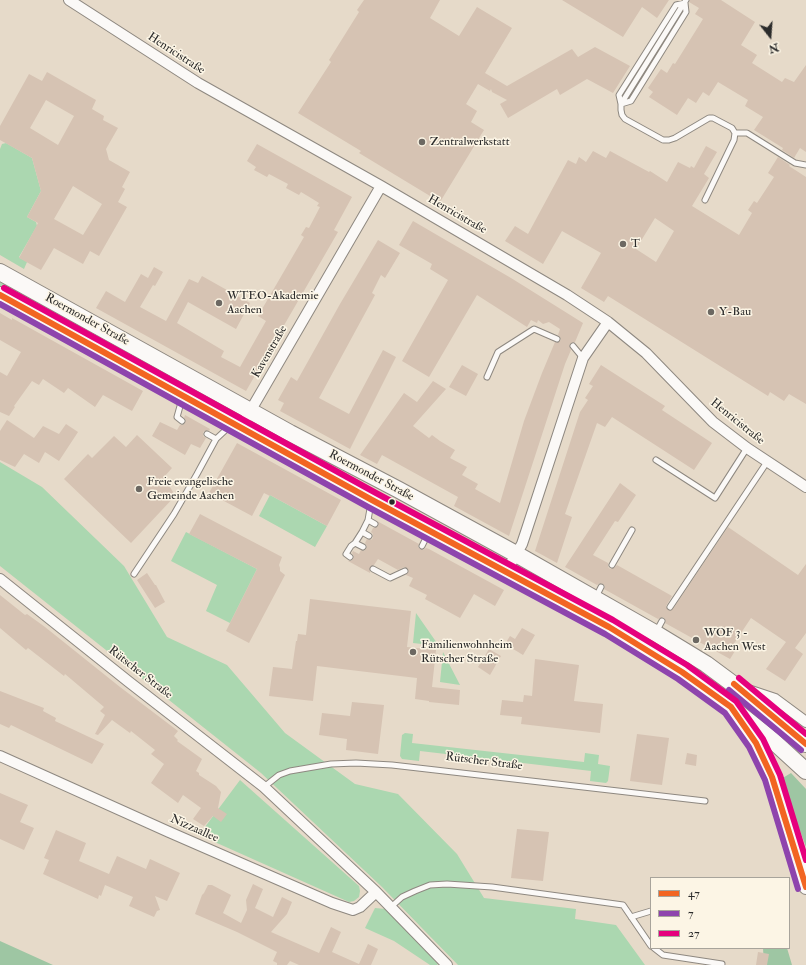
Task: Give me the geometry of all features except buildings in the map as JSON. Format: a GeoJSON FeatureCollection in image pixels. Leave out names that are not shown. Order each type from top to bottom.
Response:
{"type":"FeatureCollection","features":[{"type":"Feature","properties":{"kind":"main road","name":"Roermonder Straße"},"geometry":{"type":"LineString","coordinates":[[0,272],[251,411],[516,554],[598,592],[658,627],[737,686],[806,744]]}},
{"type":"Feature","properties":{"kind":"main road","name":"Roermonder Straße"},"geometry":{"type":"LineString","coordinates":[[0,295],[430,532],[609,627],[682,672],[731,707],[756,743],[772,776],[806,887]]}},
{"type":"Feature","properties":{"kind":"main road"},"geometry":{"type":"LineString","coordinates":[[731,707],[771,739],[806,770]]}},
{"type":"Feature","properties":{"kind":"street","name":"Henricistraße"},"geometry":{"type":"LineString","coordinates":[[69,0],[209,90],[381,186],[567,295],[608,322],[646,353],[713,422],[767,462],[806,487]]}},
{"type":"Feature","properties":{"kind":"street","name":"Kavenstraße"},"geometry":{"type":"LineString","coordinates":[[237,425],[251,411],[381,186]]}},
{"type":"Feature","properties":{"kind":"street"},"geometry":{"type":"LineString","coordinates":[[506,572],[526,532],[583,358],[608,322]]}},
{"type":"Feature","properties":{"kind":"street","name":"Rütscher Straße"},"geometry":{"type":"LineString","coordinates":[[0,578],[129,682],[264,787],[376,892],[447,965]]}},
{"type":"Feature","properties":{"kind":"street","name":"Roermonder Straße"},"geometry":{"type":"LineString","coordinates":[[737,686],[775,700],[806,722]]}},
{"type":"Feature","properties":{"kind":"street","name":"Nizzaallee"},"geometry":{"type":"LineString","coordinates":[[0,756],[332,904],[354,910],[360,907],[376,892]]}},
{"type":"Feature","properties":{"kind":"lane"},"geometry":{"type":"LineString","coordinates":[[685,1],[621,104],[622,115],[625,119],[663,140],[675,138],[709,118],[713,118],[732,128],[735,133],[734,140],[705,200]]}},
{"type":"Feature","properties":{"kind":"lane"},"geometry":{"type":"LineString","coordinates":[[735,133],[747,133],[795,163],[806,165]]}},
{"type":"Feature","properties":{"kind":"lane"},"geometry":{"type":"LineString","coordinates":[[487,376],[498,352],[534,330],[557,339]]}},
{"type":"Feature","properties":{"kind":"lane"},"geometry":{"type":"LineString","coordinates":[[573,346],[583,358]]}},
{"type":"Feature","properties":{"kind":"lane"},"geometry":{"type":"LineString","coordinates":[[182,421],[177,417],[183,396]]}},
{"type":"Feature","properties":{"kind":"lane"},"geometry":{"type":"LineString","coordinates":[[134,574],[174,514],[216,439],[237,425]]}},
{"type":"Feature","properties":{"kind":"lane"},"geometry":{"type":"LineString","coordinates":[[207,434],[216,439]]}},
{"type":"Feature","properties":{"kind":"lane"},"geometry":{"type":"LineString","coordinates":[[656,460],[715,498],[747,448]]}},
{"type":"Feature","properties":{"kind":"lane"},"geometry":{"type":"LineString","coordinates":[[670,607],[767,462]]}},
{"type":"Feature","properties":{"kind":"lane"},"geometry":{"type":"LineString","coordinates":[[350,557],[346,554],[355,543],[368,520],[372,500]]}},
{"type":"Feature","properties":{"kind":"lane"},"geometry":{"type":"LineString","coordinates":[[368,520],[375,524]]}},
{"type":"Feature","properties":{"kind":"lane"},"geometry":{"type":"LineString","coordinates":[[612,566],[632,530]]}},
{"type":"Feature","properties":{"kind":"lane"},"geometry":{"type":"LineString","coordinates":[[362,532],[368,536]]}},
{"type":"Feature","properties":{"kind":"lane"},"geometry":{"type":"LineString","coordinates":[[422,546],[430,532]]}},
{"type":"Feature","properties":{"kind":"lane"},"geometry":{"type":"LineString","coordinates":[[355,543],[363,547]]}},
{"type":"Feature","properties":{"kind":"lane"},"geometry":{"type":"LineString","coordinates":[[372,569],[390,578],[405,570]]}},
{"type":"Feature","properties":{"kind":"lane","name":"Rütscher Straße"},"geometry":{"type":"LineString","coordinates":[[264,787],[279,775],[290,771],[331,764],[392,764],[705,801]]}},
{"type":"Feature","properties":{"kind":"lane"},"geometry":{"type":"LineString","coordinates":[[391,907],[402,897],[415,891],[430,885],[447,884],[492,887],[623,905],[650,945]]}},
{"type":"Feature","properties":{"kind":"lane"},"geometry":{"type":"LineString","coordinates":[[631,917],[650,911]]}},
{"type":"Feature","properties":{"kind":"lane"},"geometry":{"type":"LineString","coordinates":[[655,949],[664,955],[722,964]]}},
{"type":"Feature","properties":{"kind":"lane"},"geometry":{"type":"LineString","coordinates":[[664,949],[664,955]]}},
{"type":"Feature","properties":{"kind":"green space"},"geometry":{"type":"Polygon","coordinates":[[[6,143],[32,158],[41,191],[27,217],[36,222],[37,226],[19,257],[27,262],[24,269],[0,255],[0,149],[2,144],[6,143]]]}},
{"type":"Feature","properties":{"kind":"green space"},"geometry":{"type":"Polygon","coordinates":[[[0,281],[82,326],[99,340],[97,341],[0,287],[0,281]]]}},
{"type":"Feature","properties":{"kind":"green space"},"geometry":{"type":"Polygon","coordinates":[[[0,462],[42,487],[124,566],[167,637],[227,665],[285,733],[355,784],[398,794],[457,854],[484,898],[576,909],[575,919],[616,925],[645,965],[458,965],[382,887],[261,773],[0,566],[0,462]]]}},
{"type":"Feature","properties":{"kind":"green space"},"geometry":{"type":"Polygon","coordinates":[[[270,495],[327,526],[315,547],[259,516],[270,495]]]}},
{"type":"Feature","properties":{"kind":"green space"},"geometry":{"type":"Polygon","coordinates":[[[186,532],[257,569],[230,623],[206,611],[217,585],[171,561],[186,532]]]}},
{"type":"Feature","properties":{"kind":"green space"},"geometry":{"type":"Polygon","coordinates":[[[416,613],[439,646],[413,643],[416,613]]]}},
{"type":"Feature","properties":{"kind":"green space"},"geometry":{"type":"Polygon","coordinates":[[[443,652],[460,685],[440,682],[443,652]]]}},
{"type":"Feature","properties":{"kind":"green space"},"geometry":{"type":"Polygon","coordinates":[[[405,733],[413,734],[412,743],[584,762],[585,753],[599,755],[598,764],[610,766],[608,781],[606,783],[590,781],[591,771],[420,751],[419,761],[402,759],[400,756],[402,735],[405,733]]]}},
{"type":"Feature","properties":{"kind":"green space"},"geometry":{"type":"Polygon","coordinates":[[[791,773],[806,789],[806,847],[781,779],[791,773]]]}},
{"type":"Feature","properties":{"kind":"green space"},"geometry":{"type":"Polygon","coordinates":[[[240,780],[359,886],[359,897],[354,901],[349,902],[199,835],[240,780]]]}},
{"type":"Feature","properties":{"kind":"green space"},"geometry":{"type":"Polygon","coordinates":[[[375,908],[386,909],[391,913],[438,964],[430,965],[394,941],[365,928],[375,908]]]}},
{"type":"Feature","properties":{"kind":"green space"},"geometry":{"type":"Polygon","coordinates":[[[0,941],[53,965],[0,965],[0,941]]]}},
{"type":"Feature","properties":{"kind":"green space"},"geometry":{"type":"Polygon","coordinates":[[[763,949],[787,949],[792,965],[764,965],[763,949]]]}},
{"type":"Feature","properties":{"kind":"transit line","name":"27"},"geometry":{"type":"LineString","coordinates":[[4,288],[376,493],[613,620],[687,665],[736,701],[763,739],[780,775],[806,860]]}},
{"type":"Feature","properties":{"kind":"transit line","name":"47"},"geometry":{"type":"LineString","coordinates":[[0,295],[372,500],[609,627],[682,672],[731,707],[756,743],[772,777],[806,887]]}},
{"type":"Feature","properties":{"kind":"transit line","name":"7"},"geometry":{"type":"LineString","coordinates":[[0,304],[368,507],[605,634],[678,679],[725,713],[749,747],[765,780],[798,889]]}},
{"type":"Feature","properties":{"kind":"transit line","name":"27"},"geometry":{"type":"LineString","coordinates":[[739,678],[806,734]]}},
{"type":"Feature","properties":{"kind":"transit line","name":"47"},"geometry":{"type":"LineString","coordinates":[[734,684],[806,744]]}},
{"type":"Feature","properties":{"kind":"transit line","name":"7"},"geometry":{"type":"LineString","coordinates":[[729,690],[801,750]]}},
{"type":"Feature","properties":{"kind":"place","name":"Zentralwerkstatt"},"geometry":{"type":"Point","coordinates":[422,142]}},
{"type":"Feature","properties":{"kind":"place","name":"T"},"geometry":{"type":"Point","coordinates":[623,244]}},
{"type":"Feature","properties":{"kind":"place","name":"WTEO-Akademie Aachen"},"geometry":{"type":"Point","coordinates":[219,303]}},
{"type":"Feature","properties":{"kind":"place","name":"Y-Bau"},"geometry":{"type":"Point","coordinates":[711,312]}},
{"type":"Feature","properties":{"kind":"place","name":"Freie evangelische Gemeinde Aachen"},"geometry":{"type":"Point","coordinates":[139,489]}},
{"type":"Feature","properties":{"kind":"place","name":"WOF 3 - Aachen West"},"geometry":{"type":"Point","coordinates":[696,640]}},
{"type":"Feature","properties":{"kind":"place","name":"Familienwohnheim Rütscher Straße"},"geometry":{"type":"Point","coordinates":[413,652]}}]}
